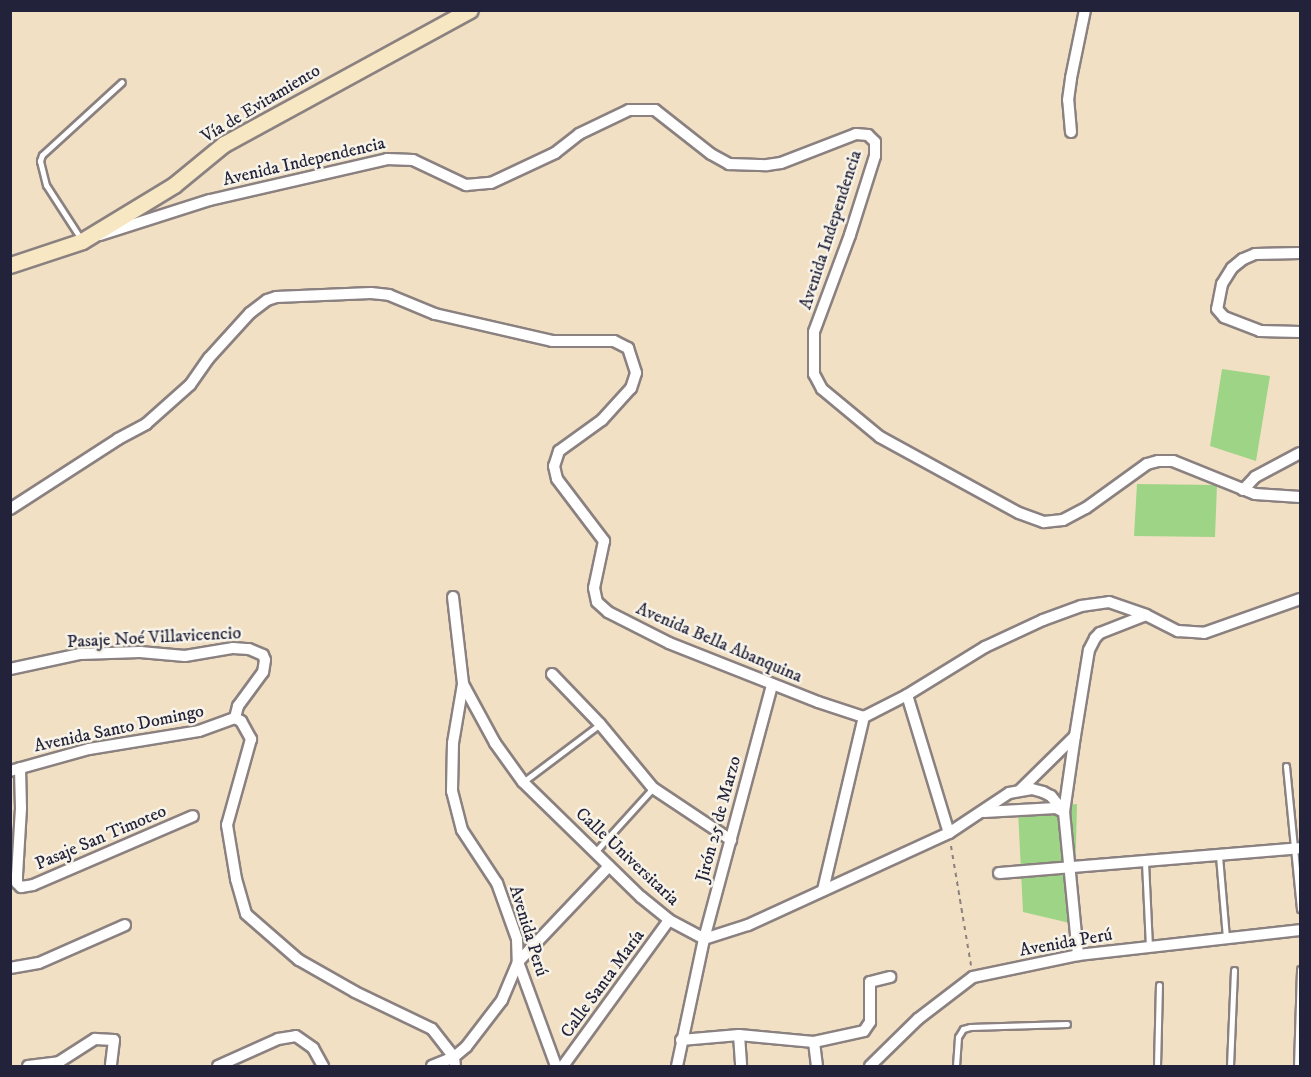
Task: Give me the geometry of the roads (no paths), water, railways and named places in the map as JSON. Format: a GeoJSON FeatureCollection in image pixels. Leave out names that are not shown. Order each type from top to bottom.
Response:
{"type":"FeatureCollection","features":[{"type":"Feature","properties":{"kind":"main road","name":"Vía de Evitamiento"},"geometry":{"type":"LineString","coordinates":[[10,265],[82,241],[174,185],[224,144],[470,10]]}},
{"type":"Feature","properties":{"kind":"street"},"geometry":{"type":"LineString","coordinates":[[1071,132],[1068,100],[1085,10]]}},
{"type":"Feature","properties":{"kind":"street","name":"Avenida Independencia"},"geometry":{"type":"LineString","coordinates":[[82,241],[210,200],[387,159],[413,160],[466,185],[491,183],[555,153],[579,134],[630,110],[655,110],[711,154],[729,164],[781,163],[856,134],[868,135],[875,142],[875,156],[850,235],[814,332],[814,374],[822,389],[880,437],[1019,513],[1044,522],[1063,520],[1086,508],[1147,464],[1158,461],[1173,461],[1255,494],[1300,497]]}},
{"type":"Feature","properties":{"kind":"street"},"geometry":{"type":"LineString","coordinates":[[1300,253],[1262,254],[1243,259],[1232,268],[1222,284],[1217,309],[1224,318],[1260,331],[1300,332]]}},
{"type":"Feature","properties":{"kind":"street","name":"Avenida Bella Abanquina"},"geometry":{"type":"LineString","coordinates":[[10,509],[118,439],[146,424],[190,385],[209,358],[258,305],[276,297],[371,293],[390,295],[435,314],[552,341],[614,341],[628,348],[631,355],[636,373],[631,388],[602,420],[559,452],[554,466],[557,479],[604,541],[594,588],[597,602],[608,612],[669,643],[744,671],[772,685],[864,717]]}},
{"type":"Feature","properties":{"kind":"street"},"geometry":{"type":"LineString","coordinates":[[1243,490],[1255,477],[1300,453]]}},
{"type":"Feature","properties":{"kind":"street","name":"Avenida Perú"},"geometry":{"type":"LineString","coordinates":[[453,597],[463,684],[453,743],[452,791],[462,830],[497,883],[517,939],[518,962],[556,1066]]}},
{"type":"Feature","properties":{"kind":"street"},"geometry":{"type":"LineString","coordinates":[[823,890],[864,717],[907,695],[984,647],[1043,620],[1082,606],[1109,602],[1146,615],[1178,631],[1204,633],[1300,599]]}},
{"type":"Feature","properties":{"kind":"street"},"geometry":{"type":"LineString","coordinates":[[1078,955],[1064,812],[1074,736],[1091,643],[1100,633],[1146,615]]}},
{"type":"Feature","properties":{"kind":"street","name":"Pasaje Noé Villavicencio"},"geometry":{"type":"LineString","coordinates":[[10,669],[80,654],[141,652],[185,656],[233,648],[249,649],[263,655],[265,660],[263,672],[238,706],[235,718]]}},
{"type":"Feature","properties":{"kind":"street"},"geometry":{"type":"LineString","coordinates":[[552,674],[600,724],[653,788],[730,840]]}},
{"type":"Feature","properties":{"kind":"street","name":"Calle Universitaria"},"geometry":{"type":"LineString","coordinates":[[463,684],[495,743],[523,782],[609,866],[669,920],[704,939]]}},
{"type":"Feature","properties":{"kind":"street","name":"Jirón 25 de Marzo"},"geometry":{"type":"LineString","coordinates":[[676,1066],[704,939],[772,685]]}},
{"type":"Feature","properties":{"kind":"street"},"geometry":{"type":"LineString","coordinates":[[907,695],[949,833]]}},
{"type":"Feature","properties":{"kind":"street"},"geometry":{"type":"LineString","coordinates":[[235,718],[241,721],[251,739],[227,825],[236,879],[246,914],[299,960],[355,993],[432,1029],[454,1062]]}},
{"type":"Feature","properties":{"kind":"street","name":"Avenida Santo Domingo"},"geometry":{"type":"LineString","coordinates":[[15,769],[89,749],[199,731],[235,718]]}},
{"type":"Feature","properties":{"kind":"street"},"geometry":{"type":"LineString","coordinates":[[1020,790],[1074,736]]}},
{"type":"Feature","properties":{"kind":"street","name":"Pasaje San Timoteo"},"geometry":{"type":"LineString","coordinates":[[15,769],[21,808],[17,876],[17,883],[21,887],[33,885],[193,816]]}},
{"type":"Feature","properties":{"kind":"street"},"geometry":{"type":"LineString","coordinates":[[704,939],[748,925],[949,833],[984,812],[1003,797],[1020,790],[1032,789],[1051,796],[1064,812]]}},
{"type":"Feature","properties":{"kind":"street"},"geometry":{"type":"LineString","coordinates":[[984,812],[1056,808],[1064,812]]}},
{"type":"Feature","properties":{"kind":"street"},"geometry":{"type":"LineString","coordinates":[[999,873],[1297,849]]}},
{"type":"Feature","properties":{"kind":"street"},"geometry":{"type":"LineString","coordinates":[[432,1066],[454,1062],[502,1000],[518,962],[609,866]]}},
{"type":"Feature","properties":{"kind":"street","name":"Calle Santa María"},"geometry":{"type":"LineString","coordinates":[[563,1066],[669,920]]}},
{"type":"Feature","properties":{"kind":"street"},"geometry":{"type":"LineString","coordinates":[[10,968],[39,963],[126,925]]}},
{"type":"Feature","properties":{"kind":"street","name":"Avenida Perú"},"geometry":{"type":"LineString","coordinates":[[870,1066],[918,1019],[973,977],[1078,955],[1300,930]]}},
{"type":"Feature","properties":{"kind":"street"},"geometry":{"type":"LineString","coordinates":[[681,1040],[738,1035],[814,1042],[864,1031],[870,1022],[870,982],[890,977]]}},
{"type":"Feature","properties":{"kind":"street"},"geometry":{"type":"LineString","coordinates":[[738,1035],[741,1066]]}},
{"type":"Feature","properties":{"kind":"street"},"geometry":{"type":"LineString","coordinates":[[218,1066],[278,1039],[296,1036],[314,1048],[323,1066]]}},
{"type":"Feature","properties":{"kind":"street"},"geometry":{"type":"LineString","coordinates":[[28,1066],[59,1062],[95,1039],[114,1040],[111,1066]]}},
{"type":"Feature","properties":{"kind":"street"},"geometry":{"type":"LineString","coordinates":[[814,1042],[817,1066]]}},
{"type":"Feature","properties":{"kind":"lane"},"geometry":{"type":"LineString","coordinates":[[82,241],[46,186],[40,161],[42,155],[122,82]]}},
{"type":"Feature","properties":{"kind":"lane"},"geometry":{"type":"LineString","coordinates":[[523,782],[600,724]]}},
{"type":"Feature","properties":{"kind":"lane"},"geometry":{"type":"LineString","coordinates":[[1286,766],[1297,849],[1300,909]]}},
{"type":"Feature","properties":{"kind":"lane"},"geometry":{"type":"LineString","coordinates":[[595,852],[653,788]]}},
{"type":"Feature","properties":{"kind":"lane"},"geometry":{"type":"LineString","coordinates":[[1218,856],[1226,938]]}},
{"type":"Feature","properties":{"kind":"lane"},"geometry":{"type":"LineString","coordinates":[[1145,862],[1149,946]]}},
{"type":"Feature","properties":{"kind":"lane"},"geometry":{"type":"LineString","coordinates":[[1298,1066],[1300,969]]}},
{"type":"Feature","properties":{"kind":"lane"},"geometry":{"type":"LineString","coordinates":[[1230,1066],[1234,970]]}},
{"type":"Feature","properties":{"kind":"lane"},"geometry":{"type":"LineString","coordinates":[[1157,1066],[1159,985]]}},
{"type":"Feature","properties":{"kind":"lane"},"geometry":{"type":"LineString","coordinates":[[956,1066],[958,1037],[963,1029],[1067,1024]]}}]}
